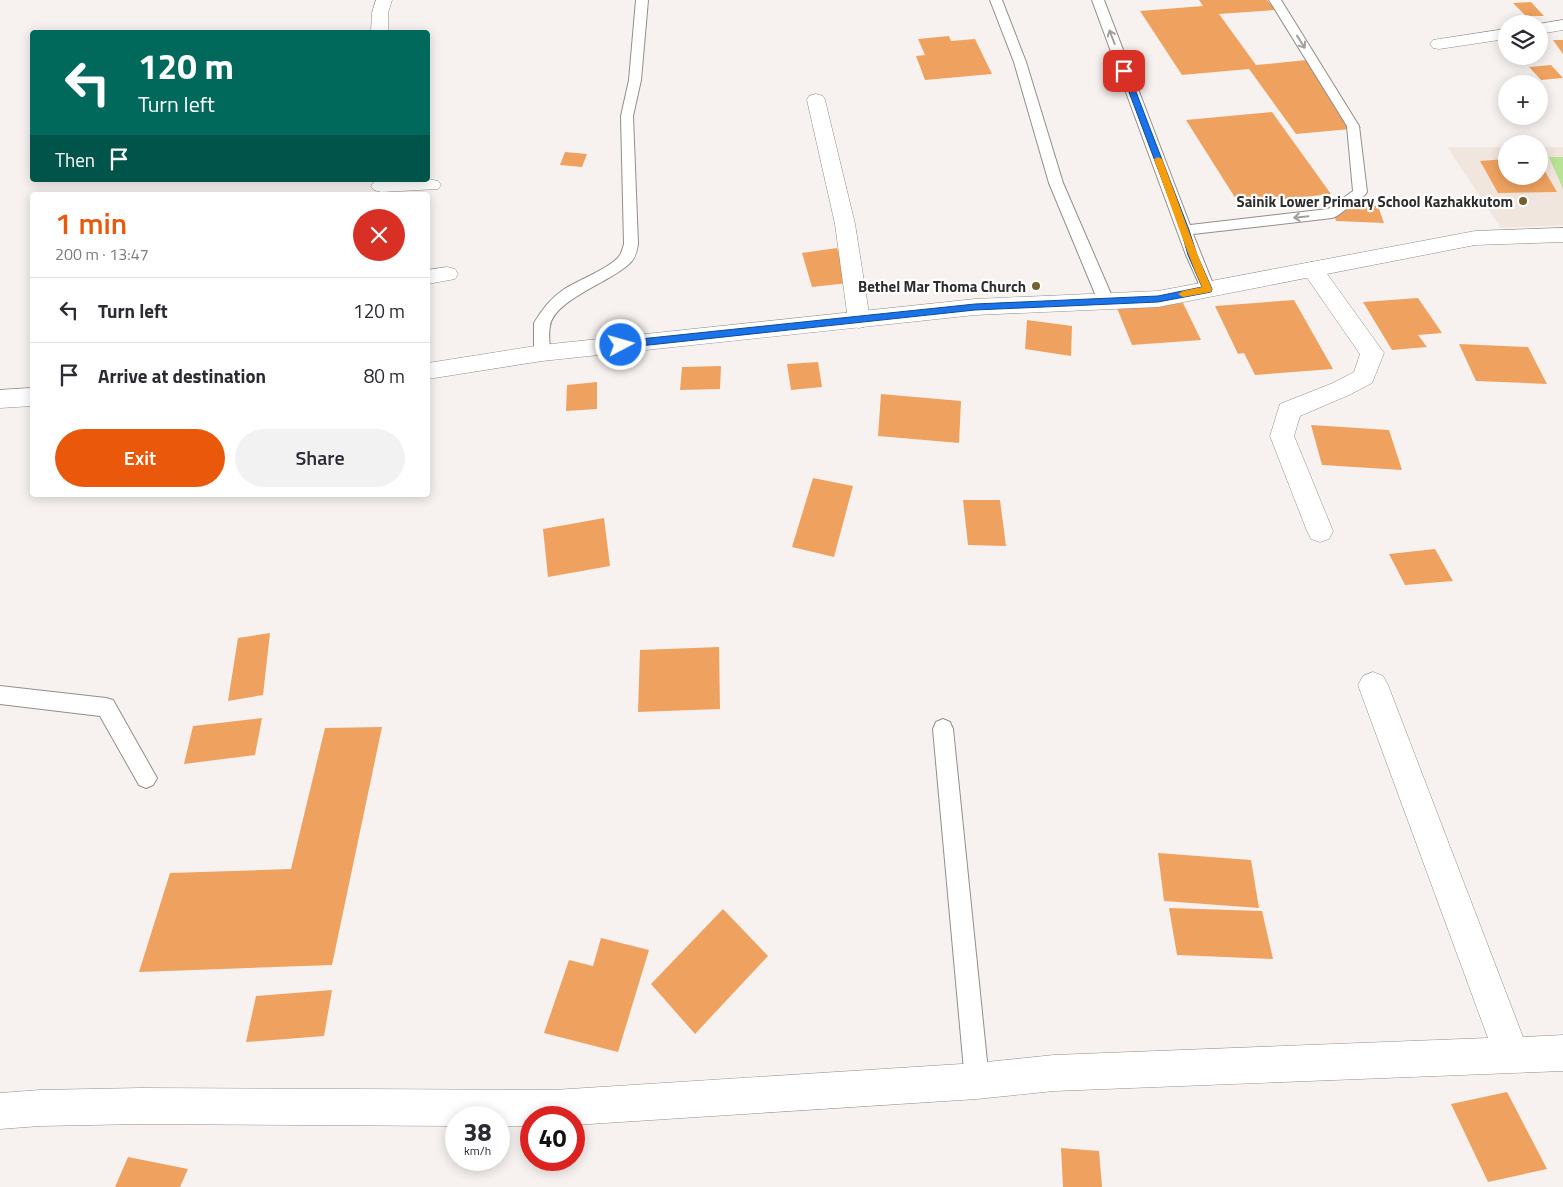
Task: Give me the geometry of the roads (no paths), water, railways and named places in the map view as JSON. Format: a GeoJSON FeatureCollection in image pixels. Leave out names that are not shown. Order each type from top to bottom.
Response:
{"type":"FeatureCollection","features":[{"type":"Feature","properties":{"kind":"street"},"geometry":{"type":"LineString","coordinates":[[380,30],[380,13],[384,0]]}},
{"type":"Feature","properties":{"kind":"street"},"geometry":{"type":"LineString","coordinates":[[1548,28],[1563,25]]}},
{"type":"Feature","properties":{"kind":"street"},"geometry":{"type":"LineString","coordinates":[[1439,44],[1498,35]]}},
{"type":"Feature","properties":{"kind":"street"},"geometry":{"type":"LineString","coordinates":[[816,100],[845,224],[858,320]]}},
{"type":"Feature","properties":{"kind":"street"},"geometry":{"type":"LineString","coordinates":[[381,187],[431,185]]}},
{"type":"Feature","properties":{"kind":"street"},"geometry":{"type":"LineString","coordinates":[[430,371],[542,353],[975,307],[1158,299],[1475,238],[1563,235]]}},
{"type":"Feature","properties":{"kind":"street"},"geometry":{"type":"LineString","coordinates":[[1312,269],[1372,353],[1364,377],[1341,389],[1289,410],[1282,436],[1320,531]]}},
{"type":"Feature","properties":{"kind":"street"},"geometry":{"type":"LineString","coordinates":[[0,398],[30,396]]}},
{"type":"Feature","properties":{"kind":"street"},"geometry":{"type":"LineString","coordinates":[[1373,685],[1512,1056]]}},
{"type":"Feature","properties":{"kind":"street"},"geometry":{"type":"LineString","coordinates":[[0,1111],[40,1108],[141,1106],[554,1108],[978,1081],[1054,1073],[1563,1053]]}},
{"type":"Feature","properties":{"kind":"lane"},"geometry":{"type":"LineString","coordinates":[[542,353],[542,323],[554,307],[568,294],[618,266],[627,258],[631,244],[626,116],[635,80],[642,0]]}},
{"type":"Feature","properties":{"kind":"lane"},"geometry":{"type":"LineString","coordinates":[[996,0],[1020,62],[1056,183],[1106,301]]}},
{"type":"Feature","properties":{"kind":"lane"},"geometry":{"type":"LineString","coordinates":[[1098,0],[1193,255],[1208,289]]}},
{"type":"Feature","properties":{"kind":"lane"},"geometry":{"type":"LineString","coordinates":[[1185,230],[1332,213],[1360,192],[1353,126],[1275,0]]}},
{"type":"Feature","properties":{"kind":"lane"},"geometry":{"type":"LineString","coordinates":[[0,695],[106,707],[146,778]]}},
{"type":"Feature","properties":{"kind":"lane"},"geometry":{"type":"LineString","coordinates":[[943,729],[978,1081]]}},
{"type":"Feature","properties":{"kind":"place","name":"Sainik Lower Primary School Kazhakkutom"},"geometry":{"type":"Point","coordinates":[1523,201]}},
{"type":"Feature","properties":{"kind":"place","name":"Bethel Mar Thoma Church"},"geometry":{"type":"Point","coordinates":[1036,286]}}]}
